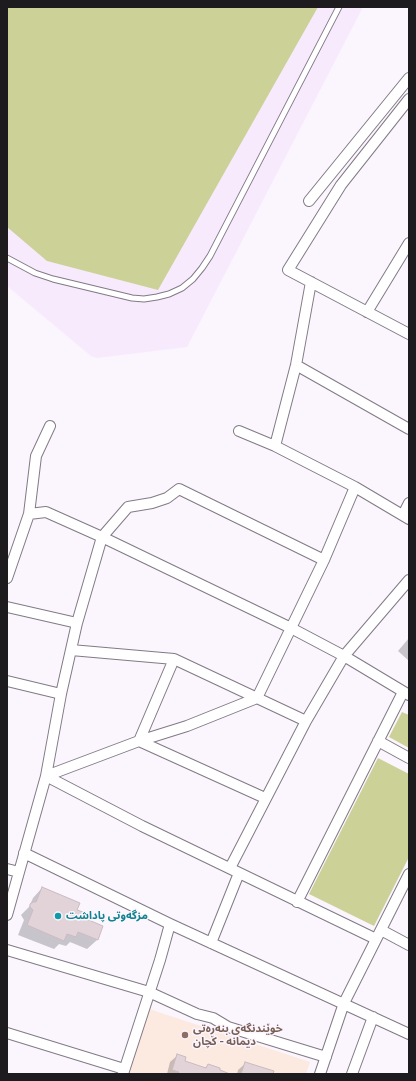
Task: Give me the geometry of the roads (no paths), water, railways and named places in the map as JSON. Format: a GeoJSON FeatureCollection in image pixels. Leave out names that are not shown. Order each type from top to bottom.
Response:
{"type":"FeatureCollection","features":[{"type":"Feature","properties":{"kind":"street"},"geometry":{"type":"LineString","coordinates":[[309,200],[405,89],[409,78]]}},
{"type":"Feature","properties":{"kind":"street"},"geometry":{"type":"LineString","coordinates":[[409,99],[341,185],[288,270],[409,334]]}},
{"type":"Feature","properties":{"kind":"street"},"geometry":{"type":"LineString","coordinates":[[367,312],[408,246]]}},
{"type":"Feature","properties":{"kind":"street"},"geometry":{"type":"LineString","coordinates":[[275,446],[296,365],[311,282]]}},
{"type":"Feature","properties":{"kind":"street"},"geometry":{"type":"LineString","coordinates":[[296,365],[409,429]]}},
{"type":"Feature","properties":{"kind":"street"},"geometry":{"type":"LineString","coordinates":[[7,578],[29,514],[36,456],[50,426]]}},
{"type":"Feature","properties":{"kind":"street"},"geometry":{"type":"LineString","coordinates":[[240,431],[275,446],[355,487],[406,516],[409,503]]}},
{"type":"Feature","properties":{"kind":"street"},"geometry":{"type":"LineString","coordinates":[[46,776],[139,741],[187,726],[257,698],[324,560],[355,487]]}},
{"type":"Feature","properties":{"kind":"street"},"geometry":{"type":"LineString","coordinates":[[8,912],[46,776],[61,694],[77,624],[102,537],[128,507],[167,498],[179,489],[324,560]]}},
{"type":"Feature","properties":{"kind":"street"},"geometry":{"type":"LineString","coordinates":[[29,514],[46,512],[102,537],[291,628],[344,656],[406,694],[378,741],[297,902]]}},
{"type":"Feature","properties":{"kind":"street"},"geometry":{"type":"LineString","coordinates":[[230,868],[306,721],[344,656],[409,580]]}},
{"type":"Feature","properties":{"kind":"street"},"geometry":{"type":"LineString","coordinates":[[7,607],[77,624]]}},
{"type":"Feature","properties":{"kind":"street"},"geometry":{"type":"LineString","coordinates":[[71,650],[174,660],[306,721]]}},
{"type":"Feature","properties":{"kind":"street"},"geometry":{"type":"LineString","coordinates":[[139,741],[174,660]]}},
{"type":"Feature","properties":{"kind":"street"},"geometry":{"type":"LineString","coordinates":[[7,681],[61,694]]}},
{"type":"Feature","properties":{"kind":"street"},"geometry":{"type":"LineString","coordinates":[[139,741],[265,798]]}},
{"type":"Feature","properties":{"kind":"street"},"geometry":{"type":"LineString","coordinates":[[378,741],[409,758]]}},
{"type":"Feature","properties":{"kind":"street"},"geometry":{"type":"LineString","coordinates":[[46,776],[142,826],[297,902],[378,935],[409,945]]}},
{"type":"Feature","properties":{"kind":"street"},"geometry":{"type":"LineString","coordinates":[[24,854],[170,924],[409,1034]]}},
{"type":"Feature","properties":{"kind":"street"},"geometry":{"type":"LineString","coordinates":[[7,869],[19,872]]}},
{"type":"Feature","properties":{"kind":"street"},"geometry":{"type":"LineString","coordinates":[[211,943],[239,873]]}},
{"type":"Feature","properties":{"kind":"street"},"geometry":{"type":"LineString","coordinates":[[320,1074],[344,1004],[409,874]]}},
{"type":"Feature","properties":{"kind":"street"},"geometry":{"type":"LineString","coordinates":[[7,1033],[123,1072],[160,960],[170,924]]}},
{"type":"Feature","properties":{"kind":"street"},"geometry":{"type":"LineString","coordinates":[[7,950],[149,992],[196,1014],[213,1018],[228,1026],[326,1057]]}},
{"type":"Feature","properties":{"kind":"street"},"geometry":{"type":"LineString","coordinates":[[352,1074],[373,1017]]}},
{"type":"Feature","properties":{"kind":"lane"},"geometry":{"type":"LineString","coordinates":[[7,258],[35,273],[53,279],[132,298],[144,299],[157,297],[169,294],[182,288],[193,279],[210,256],[339,7]]}},
{"type":"Feature","properties":{"kind":"place","name":"مزگەوتی پاداشت"},"geometry":{"type":"Point","coordinates":[58,916]}},
{"type":"Feature","properties":{"kind":"place","name":"خوێندنگەی بنەڕەتی دیمانە - کچان"},"geometry":{"type":"Point","coordinates":[185,1035]}}]}
